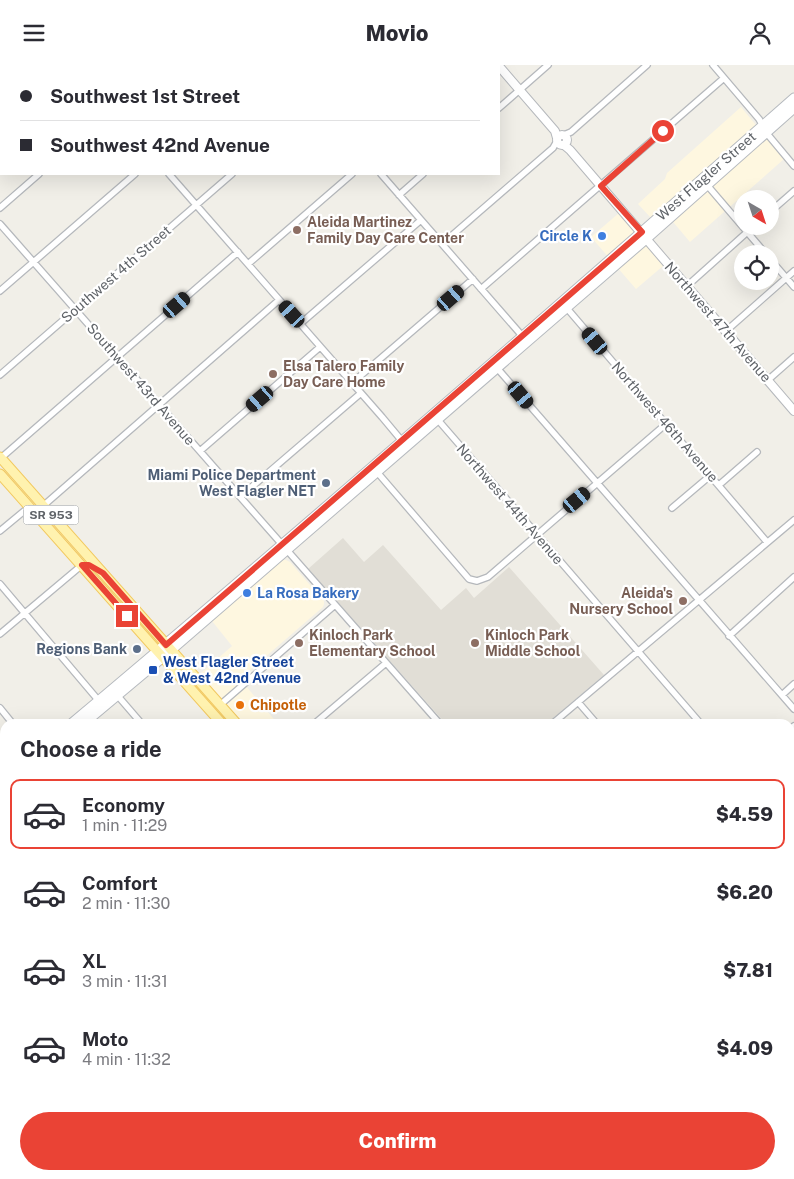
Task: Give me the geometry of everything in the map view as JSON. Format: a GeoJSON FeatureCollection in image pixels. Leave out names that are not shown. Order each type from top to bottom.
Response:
{"type":"FeatureCollection","features":[{"type":"Feature","properties":{"kind":"main road","name":"West Flagler Street"},"geometry":{"type":"LineString","coordinates":[[644,235],[707,185],[794,98]]}},
{"type":"Feature","properties":{"kind":"main road","name":"West Flagler Street"},"geometry":{"type":"LineString","coordinates":[[284,547],[377,472],[442,406],[525,339],[765,129],[794,108]]}},
{"type":"Feature","properties":{"kind":"main road","name":"West Flagler Street"},"geometry":{"type":"LineString","coordinates":[[89,719],[168,647],[403,445],[438,420],[497,368],[525,339]]}},
{"type":"Feature","properties":{"kind":"main road"},"geometry":{"type":"LineString","coordinates":[[438,420],[442,406]]}},
{"type":"Feature","properties":{"kind":"main road","name":"SR 953"},"geometry":{"type":"LineString","coordinates":[[1,457],[233,719]]}},
{"type":"Feature","properties":{"kind":"main road","name":"SR 953"},"geometry":{"type":"LineString","coordinates":[[0,474],[218,719]]}},
{"type":"Feature","properties":{"kind":"main road"},"geometry":{"type":"LineString","coordinates":[[28,505],[43,506]]}},
{"type":"Feature","properties":{"kind":"main road"},"geometry":{"type":"LineString","coordinates":[[68,550],[82,558],[90,559]]}},
{"type":"Feature","properties":{"kind":"main road"},"geometry":{"type":"LineString","coordinates":[[82,565],[89,565],[103,573]]}},
{"type":"Feature","properties":{"kind":"main road","name":"West Flagler Street"},"geometry":{"type":"LineString","coordinates":[[77,719],[161,654]]}},
{"type":"Feature","properties":{"kind":"street"},"geometry":{"type":"LineString","coordinates":[[500,107],[548,65]]}},
{"type":"Feature","properties":{"kind":"street"},"geometry":{"type":"LineString","coordinates":[[442,244],[647,65]]}},
{"type":"Feature","properties":{"kind":"street"},"geometry":{"type":"LineString","coordinates":[[713,65],[794,166]]}},
{"type":"Feature","properties":{"kind":"street","name":"Northwest 47th Avenue"},"geometry":{"type":"LineString","coordinates":[[500,67],[794,411]]}},
{"type":"Feature","properties":{"kind":"street"},"geometry":{"type":"LineString","coordinates":[[481,289],[724,78]]}},
{"type":"Feature","properties":{"kind":"street"},"geometry":{"type":"LineString","coordinates":[[0,208],[38,175]]}},
{"type":"Feature","properties":{"kind":"street"},"geometry":{"type":"LineString","coordinates":[[0,291],[134,175]]}},
{"type":"Feature","properties":{"kind":"street"},"geometry":{"type":"LineString","coordinates":[[170,175],[361,393],[403,445]]}},
{"type":"Feature","properties":{"kind":"street","name":"Southwest 4th Street"},"geometry":{"type":"LineString","coordinates":[[0,375],[231,175]]}},
{"type":"Feature","properties":{"kind":"street"},"geometry":{"type":"LineString","coordinates":[[248,264],[351,175]]}},
{"type":"Feature","properties":{"kind":"street"},"geometry":{"type":"LineString","coordinates":[[382,175],[525,339]]}},
{"type":"Feature","properties":{"kind":"street"},"geometry":{"type":"LineString","coordinates":[[399,195],[422,175]]}},
{"type":"Feature","properties":{"kind":"street"},"geometry":{"type":"LineString","coordinates":[[707,185],[734,217]]}},
{"type":"Feature","properties":{"kind":"street"},"geometry":{"type":"LineString","coordinates":[[779,204],[794,191]]}},
{"type":"Feature","properties":{"kind":"street"},"geometry":{"type":"LineString","coordinates":[[300,324],[421,220]]}},
{"type":"Feature","properties":{"kind":"street","name":"Southwest 43rd Avenue"},"geometry":{"type":"LineString","coordinates":[[0,224],[434,719]]}},
{"type":"Feature","properties":{"kind":"street"},"geometry":{"type":"LineString","coordinates":[[686,286],[744,235]]}},
{"type":"Feature","properties":{"kind":"street"},"geometry":{"type":"LineString","coordinates":[[750,235],[758,245]]}},
{"type":"Feature","properties":{"kind":"street"},"geometry":{"type":"LineString","coordinates":[[1,457],[238,252]]}},
{"type":"Feature","properties":{"kind":"street"},"geometry":{"type":"LineString","coordinates":[[779,269],[794,287]]}},
{"type":"Feature","properties":{"kind":"street"},"geometry":{"type":"LineString","coordinates":[[726,331],[794,271]]}},
{"type":"Feature","properties":{"kind":"street"},"geometry":{"type":"LineString","coordinates":[[352,383],[473,279]]}},
{"type":"Feature","properties":{"kind":"street"},"geometry":{"type":"LineString","coordinates":[[43,506],[279,300]]}},
{"type":"Feature","properties":{"kind":"street","name":"Northwest 46th Avenue"},"geometry":{"type":"LineString","coordinates":[[564,305],[767,542]]}},
{"type":"Feature","properties":{"kind":"street"},"geometry":{"type":"LineString","coordinates":[[200,451],[320,347]]}},
{"type":"Feature","properties":{"kind":"street"},"geometry":{"type":"LineString","coordinates":[[768,380],[794,357]]}},
{"type":"Feature","properties":{"kind":"street"},"geometry":{"type":"LineString","coordinates":[[497,368],[794,709]]}},
{"type":"Feature","properties":{"kind":"street"},"geometry":{"type":"LineString","coordinates":[[240,497],[361,393]]}},
{"type":"Feature","properties":{"kind":"street","name":"Northwest 44th Avenue"},"geometry":{"type":"LineString","coordinates":[[438,420],[697,719]]}},
{"type":"Feature","properties":{"kind":"street"},"geometry":{"type":"LineString","coordinates":[[377,472],[470,579],[477,581],[488,577],[666,424]]}},
{"type":"Feature","properties":{"kind":"street"},"geometry":{"type":"LineString","coordinates":[[719,485],[756,452]]}},
{"type":"Feature","properties":{"kind":"street"},"geometry":{"type":"LineString","coordinates":[[672,508],[711,475]]}},
{"type":"Feature","properties":{"kind":"street"},"geometry":{"type":"LineString","coordinates":[[0,531],[28,505]]}},
{"type":"Feature","properties":{"kind":"street"},"geometry":{"type":"LineString","coordinates":[[558,719],[794,520]]}},
{"type":"Feature","properties":{"kind":"street"},"geometry":{"type":"LineString","coordinates":[[0,634],[82,565]]}},
{"type":"Feature","properties":{"kind":"street"},"geometry":{"type":"LineString","coordinates":[[729,636],[794,577]]}},
{"type":"Feature","properties":{"kind":"street"},"geometry":{"type":"LineString","coordinates":[[0,584],[99,701]]}},
{"type":"Feature","properties":{"kind":"street"},"geometry":{"type":"LineString","coordinates":[[220,705],[335,605]]}},
{"type":"Feature","properties":{"kind":"street"},"geometry":{"type":"LineString","coordinates":[[320,719],[386,663]]}},
{"type":"Feature","properties":{"kind":"street"},"geometry":{"type":"LineString","coordinates":[[782,695],[794,684]]}},
{"type":"Feature","properties":{"kind":"street"},"geometry":{"type":"LineString","coordinates":[[117,695],[138,719]]}},
{"type":"Feature","properties":{"kind":"street"},"geometry":{"type":"LineString","coordinates":[[578,702],[593,719]]}},
{"type":"Feature","properties":{"kind":"street"},"geometry":{"type":"LineString","coordinates":[[0,708],[9,719]]}},
{"type":"Feature","properties":{"kind":"shaded area"},"geometry":{"type":"Polygon","coordinates":[[[741,107],[784,159],[749,190],[734,190],[734,203],[690,242],[663,210],[652,219],[638,204],[665,179],[667,173],[741,107]]]}},
{"type":"Feature","properties":{"kind":"shaded area"},"geometry":{"type":"Polygon","coordinates":[[[619,213],[663,266],[636,289],[591,237],[619,213]]]}},
{"type":"Feature","properties":{"kind":"shaded area","name":"Kinloch Park Middle School"},"geometry":{"type":"Polygon","coordinates":[[[343,538],[364,562],[383,545],[441,610],[466,588],[474,598],[509,567],[604,675],[552,719],[442,719],[308,569],[343,538]]]}},
{"type":"Feature","properties":{"kind":"shaded area"},"geometry":{"type":"Polygon","coordinates":[[[281,560],[290,562],[324,601],[323,607],[240,679],[274,719],[240,719],[200,674],[232,646],[212,621],[281,560]]]}},
{"type":"Feature","properties":{"kind":"place","name":"Aleida Martinez Family Day Care Center"},"geometry":{"type":"Point","coordinates":[297,230]}},
{"type":"Feature","properties":{"kind":"place","name":"Circle K"},"geometry":{"type":"Point","coordinates":[602,236]}},
{"type":"Feature","properties":{"kind":"place","name":"Elsa Talero Family Day Care Home"},"geometry":{"type":"Point","coordinates":[273,374]}},
{"type":"Feature","properties":{"kind":"place","name":"Miami Police Department West Flagler NET"},"geometry":{"type":"Point","coordinates":[326,483]}},
{"type":"Feature","properties":{"kind":"place","name":"La Rosa Bakery"},"geometry":{"type":"Point","coordinates":[247,593]}},
{"type":"Feature","properties":{"kind":"place","name":"Aleida's Nursery School"},"geometry":{"type":"Point","coordinates":[683,601]}},
{"type":"Feature","properties":{"kind":"place","name":"Kinloch Park Elementary School"},"geometry":{"type":"Point","coordinates":[299,643]}},
{"type":"Feature","properties":{"kind":"place","name":"Kinloch Park Middle School"},"geometry":{"type":"Point","coordinates":[475,643]}},
{"type":"Feature","properties":{"kind":"place","name":"Regions Bank"},"geometry":{"type":"Point","coordinates":[137,649]}},
{"type":"Feature","properties":{"kind":"place","name":"West Flagler Street & West 42nd Avenue"},"geometry":{"type":"Point","coordinates":[153,670]}},
{"type":"Feature","properties":{"kind":"place","name":"Chipotle"},"geometry":{"type":"Point","coordinates":[240,705]}},
{"type":"Feature","properties":{"kind":"route"},"geometry":{"type":"LineString","coordinates":[[127,616],[82,565],[89,565],[103,573],[166,645],[642,232],[601,186],[663,131]]}}]}
